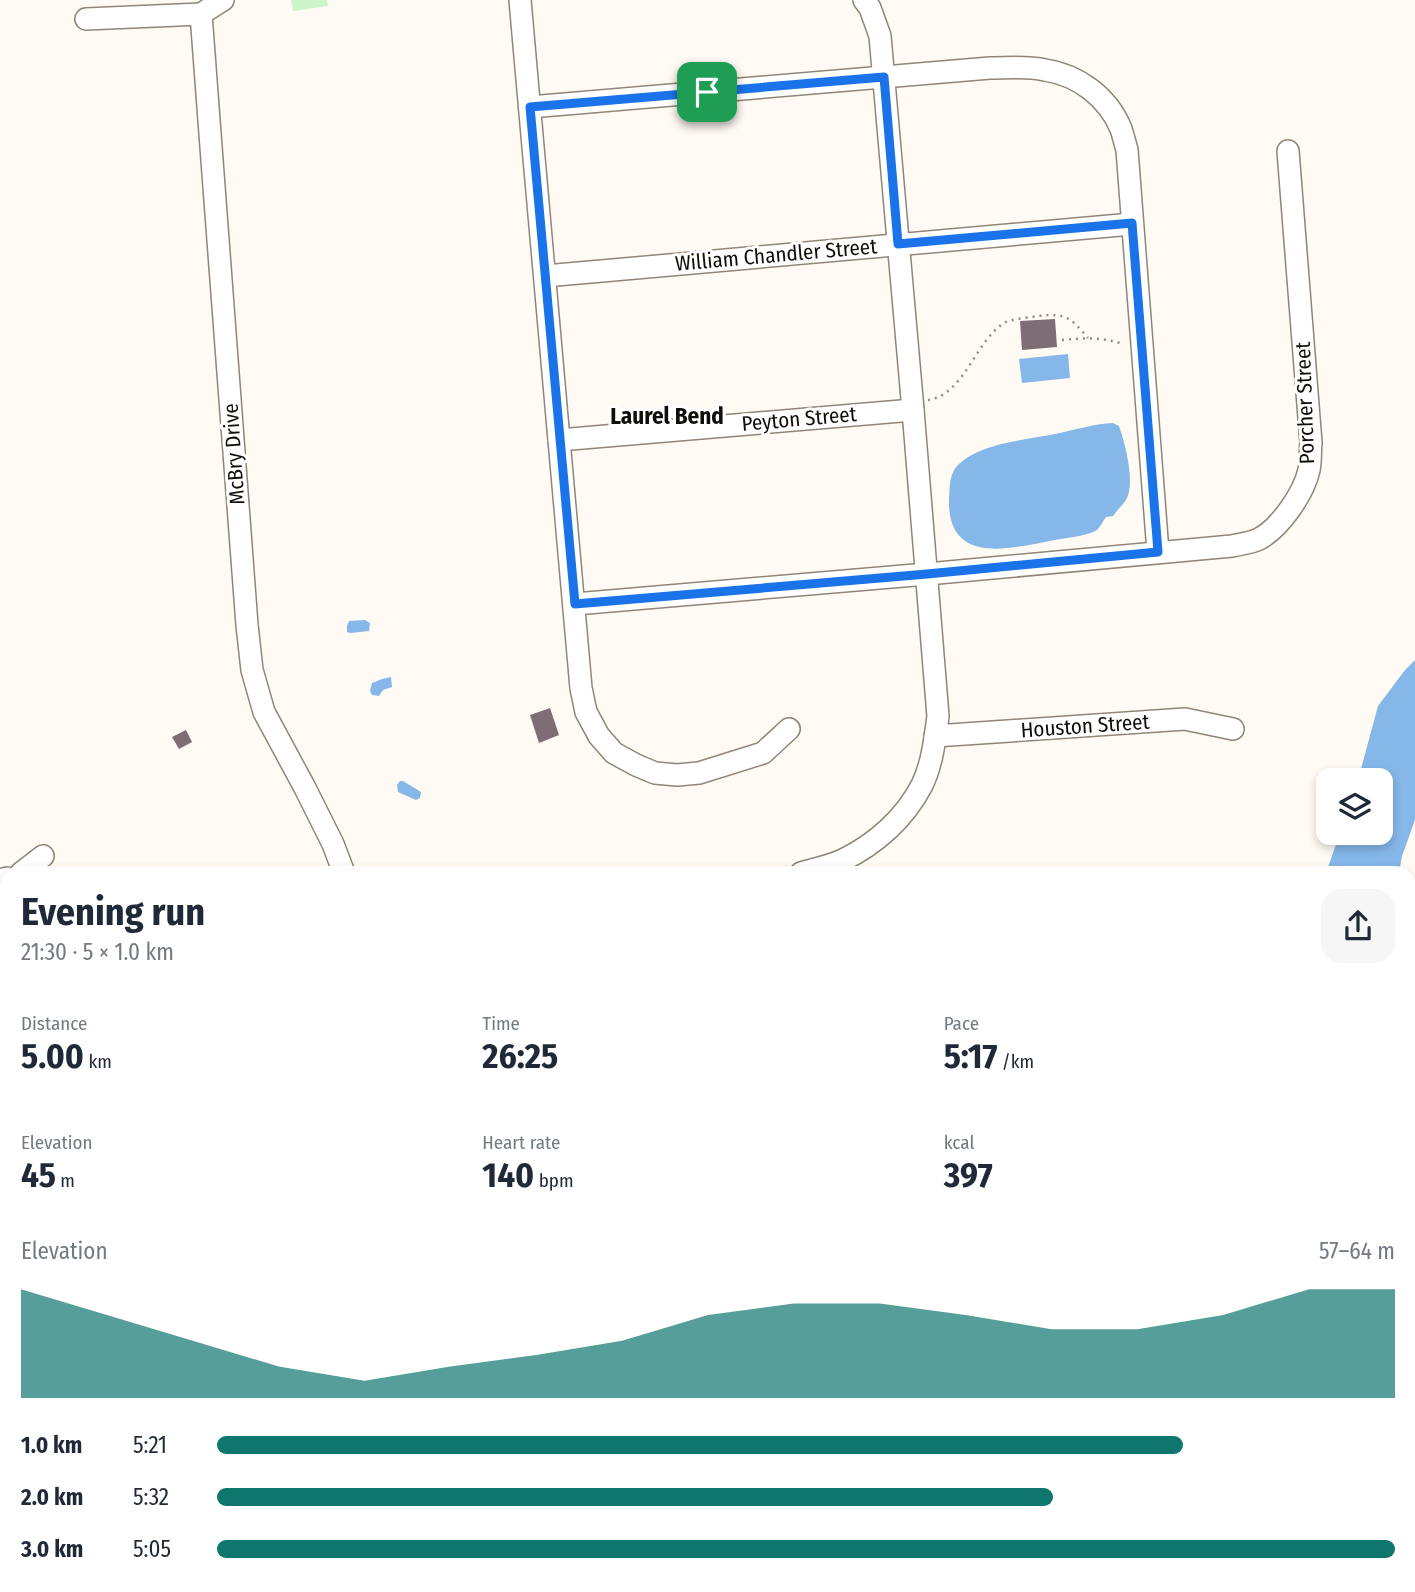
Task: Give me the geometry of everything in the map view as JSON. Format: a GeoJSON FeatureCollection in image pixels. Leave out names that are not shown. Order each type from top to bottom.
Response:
{"type":"FeatureCollection","features":[{"type":"Feature","properties":{"kind":"street"},"geometry":{"type":"LineString","coordinates":[[86,19],[201,14],[223,0]]}},
{"type":"Feature","properties":{"kind":"street"},"geometry":{"type":"LineString","coordinates":[[520,0],[581,688],[586,712],[599,736],[614,753],[655,773],[677,775],[699,773],[763,753],[789,729]]}},
{"type":"Feature","properties":{"kind":"street"},"geometry":{"type":"LineString","coordinates":[[824,866],[841,861],[871,845],[892,827],[922,785],[936,736],[938,716],[927,574],[919,405],[898,244],[880,36],[870,8],[864,0]]}},
{"type":"Feature","properties":{"kind":"street","name":"McBry Drive"},"geometry":{"type":"LineString","coordinates":[[201,14],[252,670],[264,712],[305,788],[341,866]]}},
{"type":"Feature","properties":{"kind":"street"},"geometry":{"type":"LineString","coordinates":[[530,107],[990,68],[1044,69],[1081,82],[1108,107],[1121,128],[1127,150],[1158,552]]}},
{"type":"Feature","properties":{"kind":"street","name":"Porcher Street"},"geometry":{"type":"LineString","coordinates":[[575,604],[1232,546],[1258,539],[1287,513],[1309,470],[1311,443],[1288,151]]}},
{"type":"Feature","properties":{"kind":"street","name":"William Chandler Street"},"geometry":{"type":"LineString","coordinates":[[545,276],[1132,223]]}},
{"type":"Feature","properties":{"kind":"street","name":"Peyton Street"},"geometry":{"type":"LineString","coordinates":[[559,440],[919,405]]}},
{"type":"Feature","properties":{"kind":"street","name":"Houston Street"},"geometry":{"type":"LineString","coordinates":[[936,736],[1185,719],[1233,729]]}},
{"type":"Feature","properties":{"kind":"street"},"geometry":{"type":"LineString","coordinates":[[30,866],[43,856]]}},
{"type":"Feature","properties":{"kind":"path"},"geometry":{"type":"LineString","coordinates":[[919,405],[942,396],[952,387],[998,328],[1013,320],[1057,314],[1075,323],[1088,338]]}},
{"type":"Feature","properties":{"kind":"path"},"geometry":{"type":"LineString","coordinates":[[1062,340],[1088,338],[1115,341],[1126,346]]}},
{"type":"Feature","properties":{"kind":"green space"},"geometry":{"type":"Polygon","coordinates":[[[291,0],[327,0],[328,6],[293,11],[291,0]]]}},
{"type":"Feature","properties":{"kind":"water"},"geometry":{"type":"Polygon","coordinates":[[[1068,354],[1070,378],[1022,383],[1019,359],[1068,354]]]}},
{"type":"Feature","properties":{"kind":"water"},"geometry":{"type":"Polygon","coordinates":[[[1113,423],[1119,426],[1126,452],[1130,472],[1129,491],[1113,516],[1106,517],[1097,530],[1020,547],[1002,548],[985,548],[970,544],[959,535],[951,521],[949,499],[952,476],[959,464],[980,451],[1005,443],[1113,423]]]}},
{"type":"Feature","properties":{"kind":"water"},"geometry":{"type":"Polygon","coordinates":[[[365,620],[370,623],[369,631],[347,632],[349,621],[365,620]]]}},
{"type":"Feature","properties":{"kind":"water"},"geometry":{"type":"Polygon","coordinates":[[[1415,660],[1415,820],[1400,866],[1328,866],[1336,845],[1393,845],[1393,768],[1361,768],[1378,706],[1415,660]]]}},
{"type":"Feature","properties":{"kind":"water"},"geometry":{"type":"Polygon","coordinates":[[[391,677],[392,687],[383,690],[379,696],[372,695],[372,683],[391,677]]]}},
{"type":"Feature","properties":{"kind":"water"},"geometry":{"type":"Polygon","coordinates":[[[400,781],[421,792],[420,798],[416,800],[398,792],[397,785],[400,781]]]}},
{"type":"Feature","properties":{"kind":"building"},"geometry":{"type":"Polygon","coordinates":[[[1055,319],[1057,347],[1022,350],[1020,321],[1055,319]]]}},
{"type":"Feature","properties":{"kind":"building"},"geometry":{"type":"Polygon","coordinates":[[[550,708],[559,735],[539,743],[530,715],[550,708]]]}},
{"type":"Feature","properties":{"kind":"building"},"geometry":{"type":"Polygon","coordinates":[[[186,730],[192,742],[179,749],[172,737],[186,730]]]}},
{"type":"Feature","properties":{"kind":"district","name":"Laurel Bend"},"geometry":{"type":"Point","coordinates":[667,416]}},
{"type":"Feature","properties":{"kind":"route"},"geometry":{"type":"LineString","coordinates":[[884,77],[898,244],[1132,223],[1158,552],[575,604],[530,107],[707,92],[884,77]]}}]}
